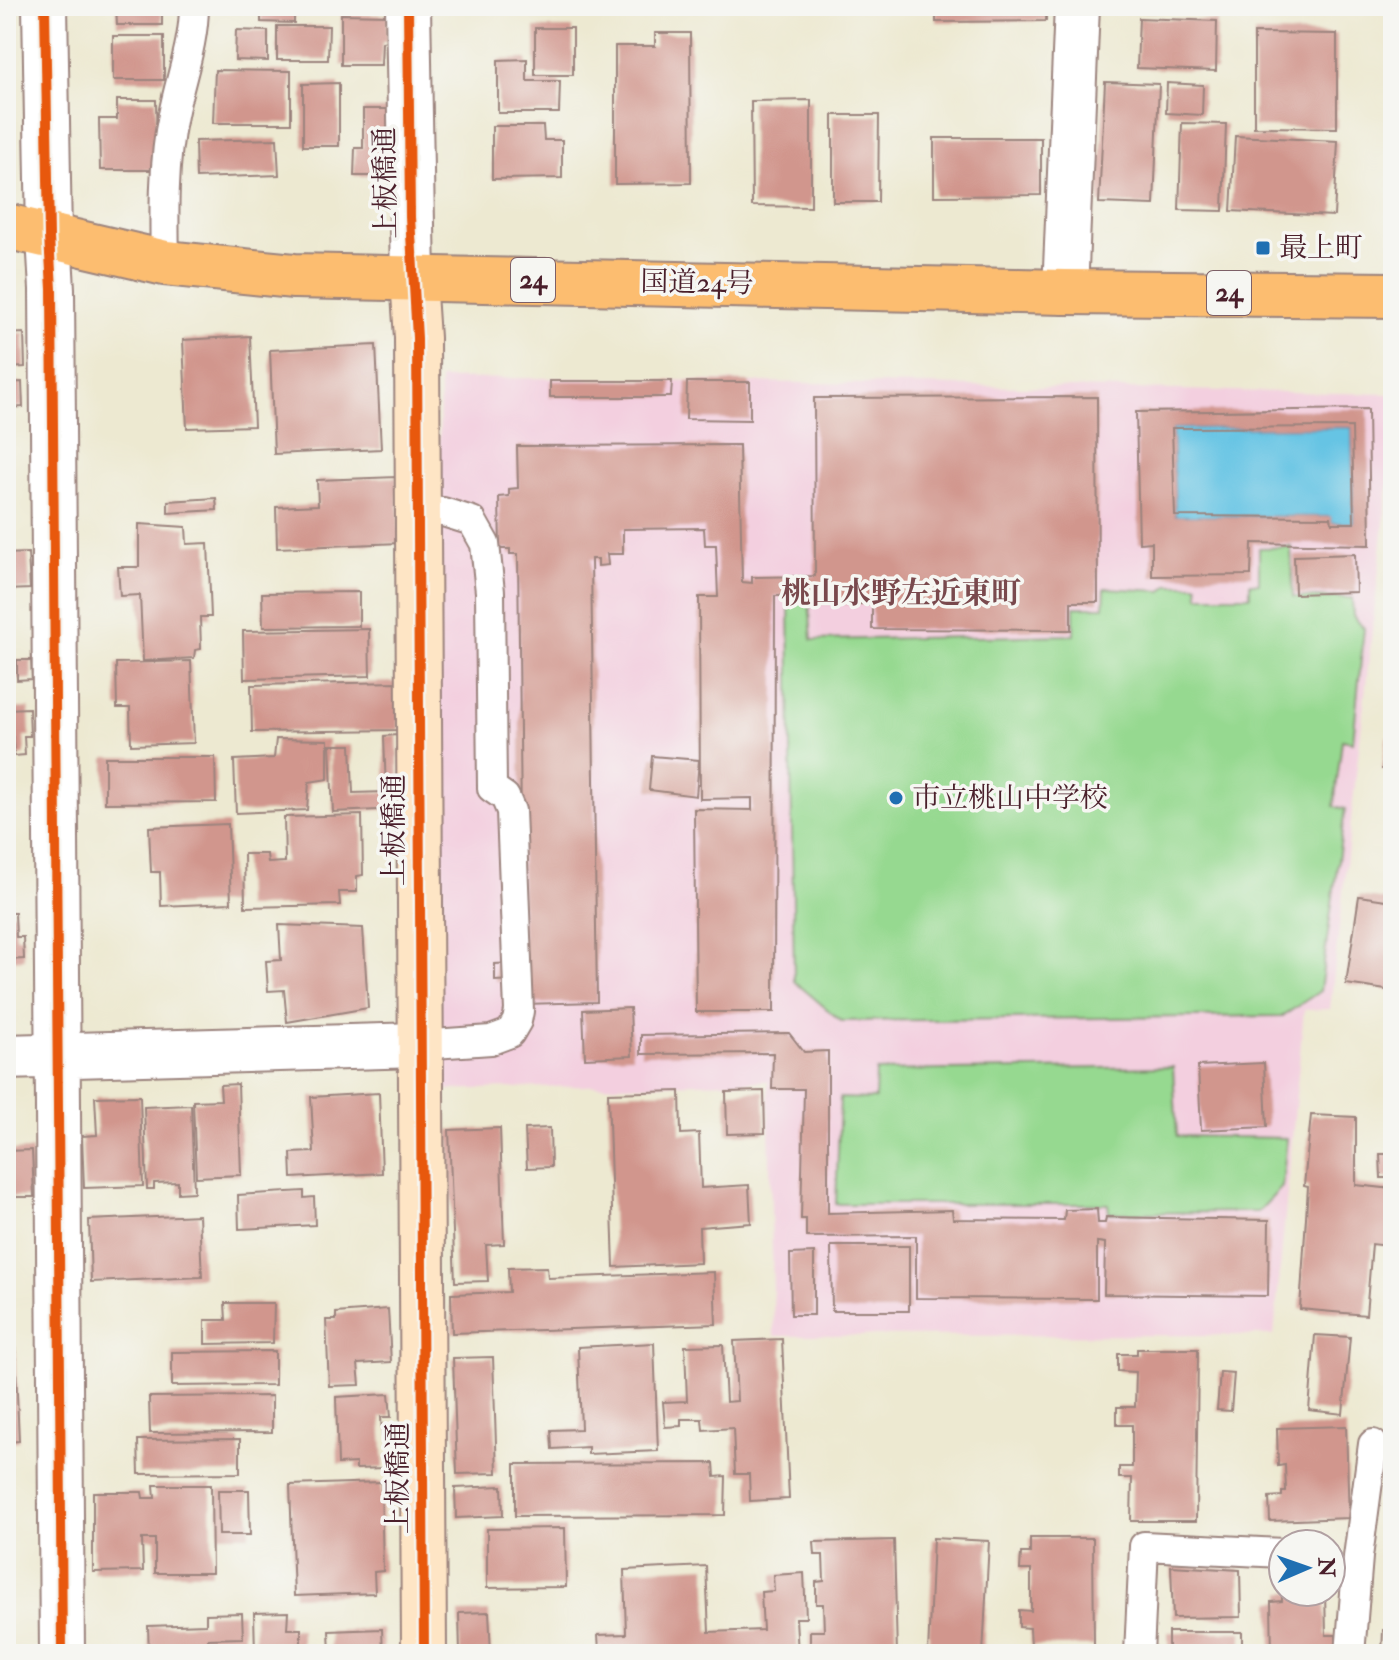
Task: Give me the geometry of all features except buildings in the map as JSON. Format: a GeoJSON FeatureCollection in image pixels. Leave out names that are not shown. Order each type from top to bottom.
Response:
{"type":"FeatureCollection","features":[{"type":"Feature","properties":{"kind":"highway","name":"国道24号"},"geometry":{"type":"LineString","coordinates":[[6,226],[165,263],[294,276],[1065,292],[1393,295]]}},
{"type":"Feature","properties":{"kind":"street"},"geometry":{"type":"LineString","coordinates":[[45,6],[52,289],[62,1654]]}},
{"type":"Feature","properties":{"kind":"street","name":"上板橋通"},"geometry":{"type":"LineString","coordinates":[[408,6],[417,338],[424,1654]]}},
{"type":"Feature","properties":{"kind":"street"},"geometry":{"type":"LineString","coordinates":[[1065,292],[1077,6]]}},
{"type":"Feature","properties":{"kind":"street"},"geometry":{"type":"LineString","coordinates":[[6,1057],[419,1045]]}},
{"type":"Feature","properties":{"kind":"lane"},"geometry":{"type":"LineString","coordinates":[[165,263],[165,204],[172,117],[194,33],[194,6]]}},
{"type":"Feature","properties":{"kind":"lane"},"geometry":{"type":"LineString","coordinates":[[416,511],[443,512],[472,521],[485,544],[490,592],[492,788],[505,797],[511,811],[519,1011],[510,1033],[500,1037],[419,1045]]}},
{"type":"Feature","properties":{"kind":"lane"},"geometry":{"type":"LineString","coordinates":[[1347,1549],[1373,1444]]}},
{"type":"Feature","properties":{"kind":"lane"},"geometry":{"type":"LineString","coordinates":[[1139,1654],[1144,1546],[1267,1552]]}},
{"type":"Feature","properties":{"kind":"lane"},"geometry":{"type":"LineString","coordinates":[[1347,1596],[1350,1654]]}},
{"type":"Feature","properties":{"kind":"shaded area","name":"市立桃山中学校"},"geometry":{"type":"Polygon","coordinates":[[[547,378],[1393,394],[1393,443],[1330,1009],[1304,1010],[1274,1335],[774,1336],[768,1081],[441,1090],[440,379],[547,378]]]}},
{"type":"Feature","properties":{"kind":"green space"},"geometry":{"type":"Polygon","coordinates":[[[1291,547],[1293,597],[1352,598],[1353,616],[1364,628],[1353,742],[1342,740],[1334,806],[1345,809],[1320,991],[1283,1016],[841,1021],[794,981],[789,601],[809,600],[812,640],[1074,635],[1074,607],[1104,607],[1105,588],[1163,591],[1169,585],[1198,585],[1199,596],[1250,596],[1250,583],[1259,583],[1259,548],[1291,547]]]}},
{"type":"Feature","properties":{"kind":"green space"},"geometry":{"type":"Polygon","coordinates":[[[1173,1067],[1177,1136],[1287,1138],[1282,1187],[1258,1212],[1109,1213],[1108,1204],[836,1204],[840,1098],[875,1099],[876,1071],[1173,1067]]]}},
{"type":"Feature","properties":{"kind":"water"},"geometry":{"type":"Polygon","coordinates":[[[1352,427],[1354,523],[1332,523],[1330,517],[1175,516],[1172,428],[1352,427]]]}},
{"type":"Feature","properties":{"kind":"cycle path"},"geometry":{"type":"LineString","coordinates":[[45,6],[52,289],[62,1654]]}},
{"type":"Feature","properties":{"kind":"cycle path"},"geometry":{"type":"LineString","coordinates":[[408,6],[410,217],[417,338],[424,1654]]}},
{"type":"Feature","properties":{"kind":"place","name":"最上町"},"geometry":{"type":"Point","coordinates":[1263,248]}},
{"type":"Feature","properties":{"kind":"place","name":"市立桃山中学校"},"geometry":{"type":"Point","coordinates":[896,798]}},
{"type":"Feature","properties":{"kind":"district","name":"桃山水野左近東町"},"geometry":{"type":"Point","coordinates":[901,593]}}]}
